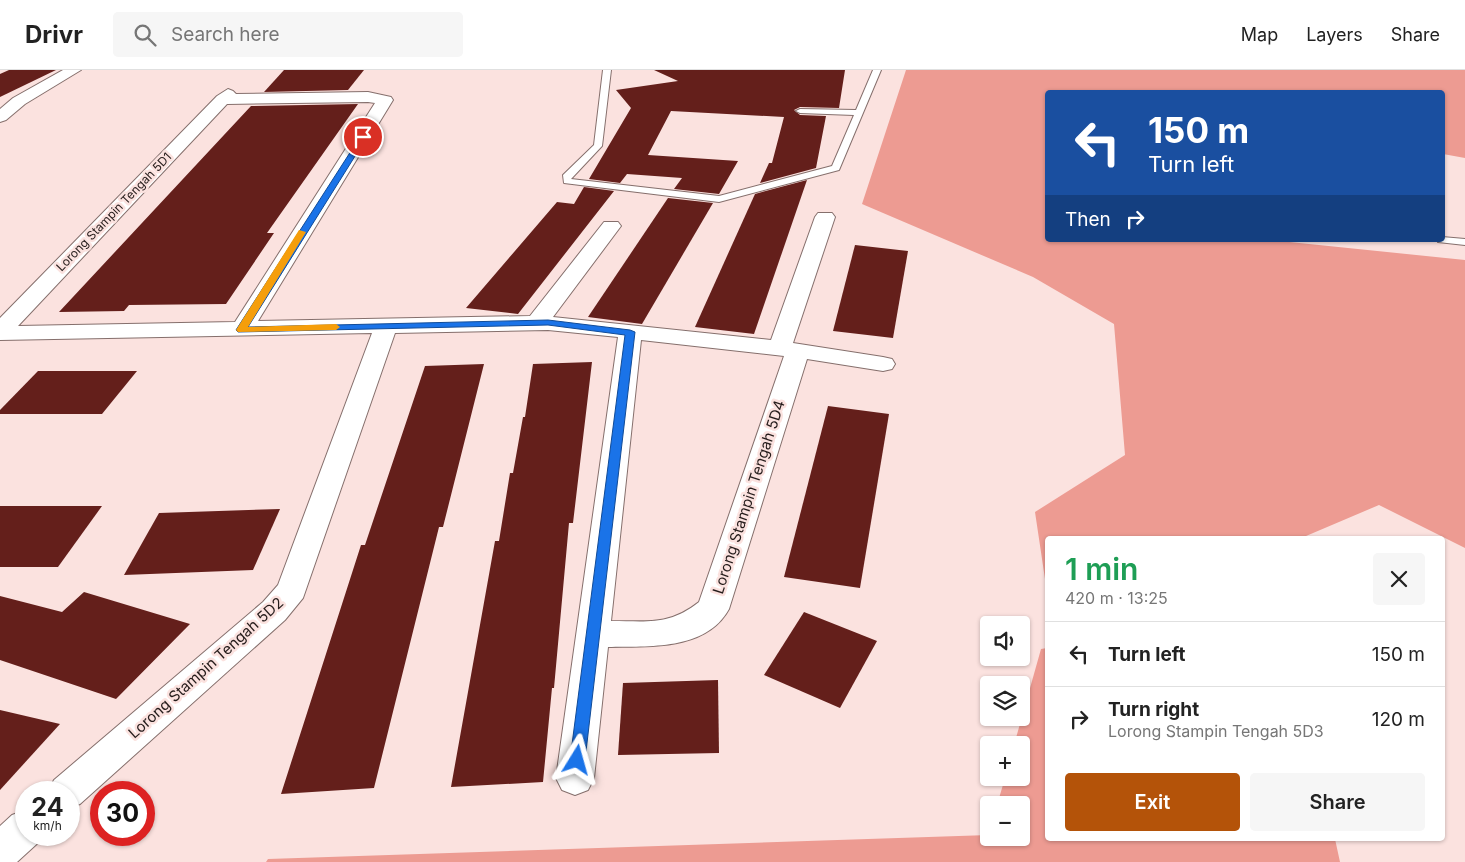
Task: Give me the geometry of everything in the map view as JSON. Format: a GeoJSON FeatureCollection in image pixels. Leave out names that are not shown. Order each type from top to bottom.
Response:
{"type":"FeatureCollection","features":[{"type":"Feature","properties":{"kind":"street"},"geometry":{"type":"LineString","coordinates":[[0,117],[19,101],[74,70]]}},
{"type":"Feature","properties":{"kind":"street","name":"Lorong Stampin Tengah 5D1"},"geometry":{"type":"LineString","coordinates":[[0,332],[226,96],[368,97],[385,100],[241,330]]}},
{"type":"Feature","properties":{"kind":"street","name":"Lorong Stampin Tengah 5D4"},"geometry":{"type":"LineString","coordinates":[[594,634],[669,633],[697,622],[713,609],[825,217]]}},
{"type":"Feature","properties":{"kind":"street"},"geometry":{"type":"LineString","coordinates":[[537,322],[611,226]]}},
{"type":"Feature","properties":{"kind":"street"},"geometry":{"type":"LineString","coordinates":[[0,332],[241,330],[537,322],[788,350],[883,364]]}},
{"type":"Feature","properties":{"kind":"street","name":"Lorong Stampin Tengah 5D2"},"geometry":{"type":"LineString","coordinates":[[80,781],[274,611],[292,590],[386,326]]}},
{"type":"Feature","properties":{"kind":"street"},"geometry":{"type":"LineString","coordinates":[[575,778],[630,332]]}},
{"type":"Feature","properties":{"kind":"street"},"geometry":{"type":"LineString","coordinates":[[0,851],[15,838]]}},
{"type":"Feature","properties":{"kind":"lane"},"geometry":{"type":"LineString","coordinates":[[607,70],[598,146],[566,177],[567,182],[710,199],[730,198],[835,169],[877,70]]}},
{"type":"Feature","properties":{"kind":"lane"},"geometry":{"type":"LineString","coordinates":[[800,111],[860,113]]}},
{"type":"Feature","properties":{"kind":"lane"},"geometry":{"type":"LineString","coordinates":[[1445,240],[1465,242]]}},
{"type":"Feature","properties":{"kind":"shaded area"},"geometry":{"type":"Polygon","coordinates":[[[906,70],[1465,70],[1465,158],[1445,154],[1445,90],[1045,90],[1045,242],[1290,242],[1465,260],[1465,548],[1445,538],[1445,536],[1441,536],[1379,505],[1306,536],[1045,536],[1045,579],[1035,512],[1125,455],[1114,324],[1033,277],[862,204],[906,70]]]}},
{"type":"Feature","properties":{"kind":"shaded area"},"geometry":{"type":"Polygon","coordinates":[[[1045,648],[1045,841],[1335,841],[1340,862],[266,862],[268,859],[980,835],[980,846],[1030,846],[1030,796],[1000,796],[1003,786],[1030,786],[1030,736],[1017,736],[1019,726],[1030,726],[1030,688],[1041,649],[1045,648]]]}},
{"type":"Feature","properties":{"kind":"building"},"geometry":{"type":"Polygon","coordinates":[[[9,70],[56,70],[0,97],[0,74],[9,70]]]}},
{"type":"Feature","properties":{"kind":"building"},"geometry":{"type":"Polygon","coordinates":[[[284,70],[364,70],[348,90],[264,92],[284,70]]]}},
{"type":"Feature","properties":{"kind":"building"},"geometry":{"type":"Polygon","coordinates":[[[654,70],[845,70],[839,108],[800,107],[794,110],[800,115],[826,116],[816,168],[760,183],[769,163],[772,163],[784,117],[671,111],[648,155],[738,161],[719,194],[674,189],[682,178],[627,174],[620,183],[589,179],[631,108],[616,90],[678,81],[654,70]]]}},
{"type":"Feature","properties":{"kind":"building"},"geometry":{"type":"Polygon","coordinates":[[[358,104],[267,233],[274,233],[226,304],[129,305],[124,311],[59,312],[251,106],[358,104]]]}},
{"type":"Feature","properties":{"kind":"building"},"geometry":{"type":"Polygon","coordinates":[[[807,180],[754,334],[695,327],[755,194],[807,180]]]}},
{"type":"Feature","properties":{"kind":"building"},"geometry":{"type":"Polygon","coordinates":[[[584,187],[614,191],[518,314],[466,308],[557,202],[574,204],[584,187]]]}},
{"type":"Feature","properties":{"kind":"building"},"geometry":{"type":"Polygon","coordinates":[[[668,198],[713,203],[642,324],[588,317],[668,198]]]}},
{"type":"Feature","properties":{"kind":"building"},"geometry":{"type":"Polygon","coordinates":[[[855,245],[908,251],[893,338],[833,331],[855,245]]]}},
{"type":"Feature","properties":{"kind":"building"},"geometry":{"type":"Polygon","coordinates":[[[592,362],[573,523],[569,523],[554,688],[552,688],[543,782],[451,787],[495,541],[499,541],[510,473],[513,473],[523,417],[525,417],[533,364],[592,362]]]}},
{"type":"Feature","properties":{"kind":"building"},"geometry":{"type":"Polygon","coordinates":[[[484,364],[443,527],[439,527],[374,788],[281,794],[361,545],[365,545],[425,366],[484,364]]]}},
{"type":"Feature","properties":{"kind":"building"},"geometry":{"type":"Polygon","coordinates":[[[38,371],[137,371],[102,414],[0,414],[0,410],[38,371]]]}},
{"type":"Feature","properties":{"kind":"building"},"geometry":{"type":"Polygon","coordinates":[[[828,406],[889,414],[860,588],[784,577],[828,406]]]}},
{"type":"Feature","properties":{"kind":"building"},"geometry":{"type":"Polygon","coordinates":[[[0,506],[102,506],[58,567],[0,567],[0,506]]]}},
{"type":"Feature","properties":{"kind":"building"},"geometry":{"type":"Polygon","coordinates":[[[280,509],[253,570],[124,575],[159,513],[280,509]]]}},
{"type":"Feature","properties":{"kind":"building"},"geometry":{"type":"Polygon","coordinates":[[[84,592],[190,624],[116,699],[0,660],[0,596],[62,612],[84,592]]]}},
{"type":"Feature","properties":{"kind":"building"},"geometry":{"type":"Polygon","coordinates":[[[804,612],[877,641],[840,708],[764,675],[804,612]]]}},
{"type":"Feature","properties":{"kind":"building"},"geometry":{"type":"Polygon","coordinates":[[[718,680],[719,753],[618,755],[623,683],[718,680]]]}},
{"type":"Feature","properties":{"kind":"building"},"geometry":{"type":"Polygon","coordinates":[[[0,710],[60,724],[0,790],[0,710]]]}},
{"type":"Feature","properties":{"kind":"slow traffic"},"geometry":{"type":"LineString","coordinates":[[302,232],[241,330],[336,327]]}},
{"type":"Feature","properties":{"kind":"route"},"geometry":{"type":"LineString","coordinates":[[363,137],[241,330],[548,322],[630,332],[577,760]]}}]}
